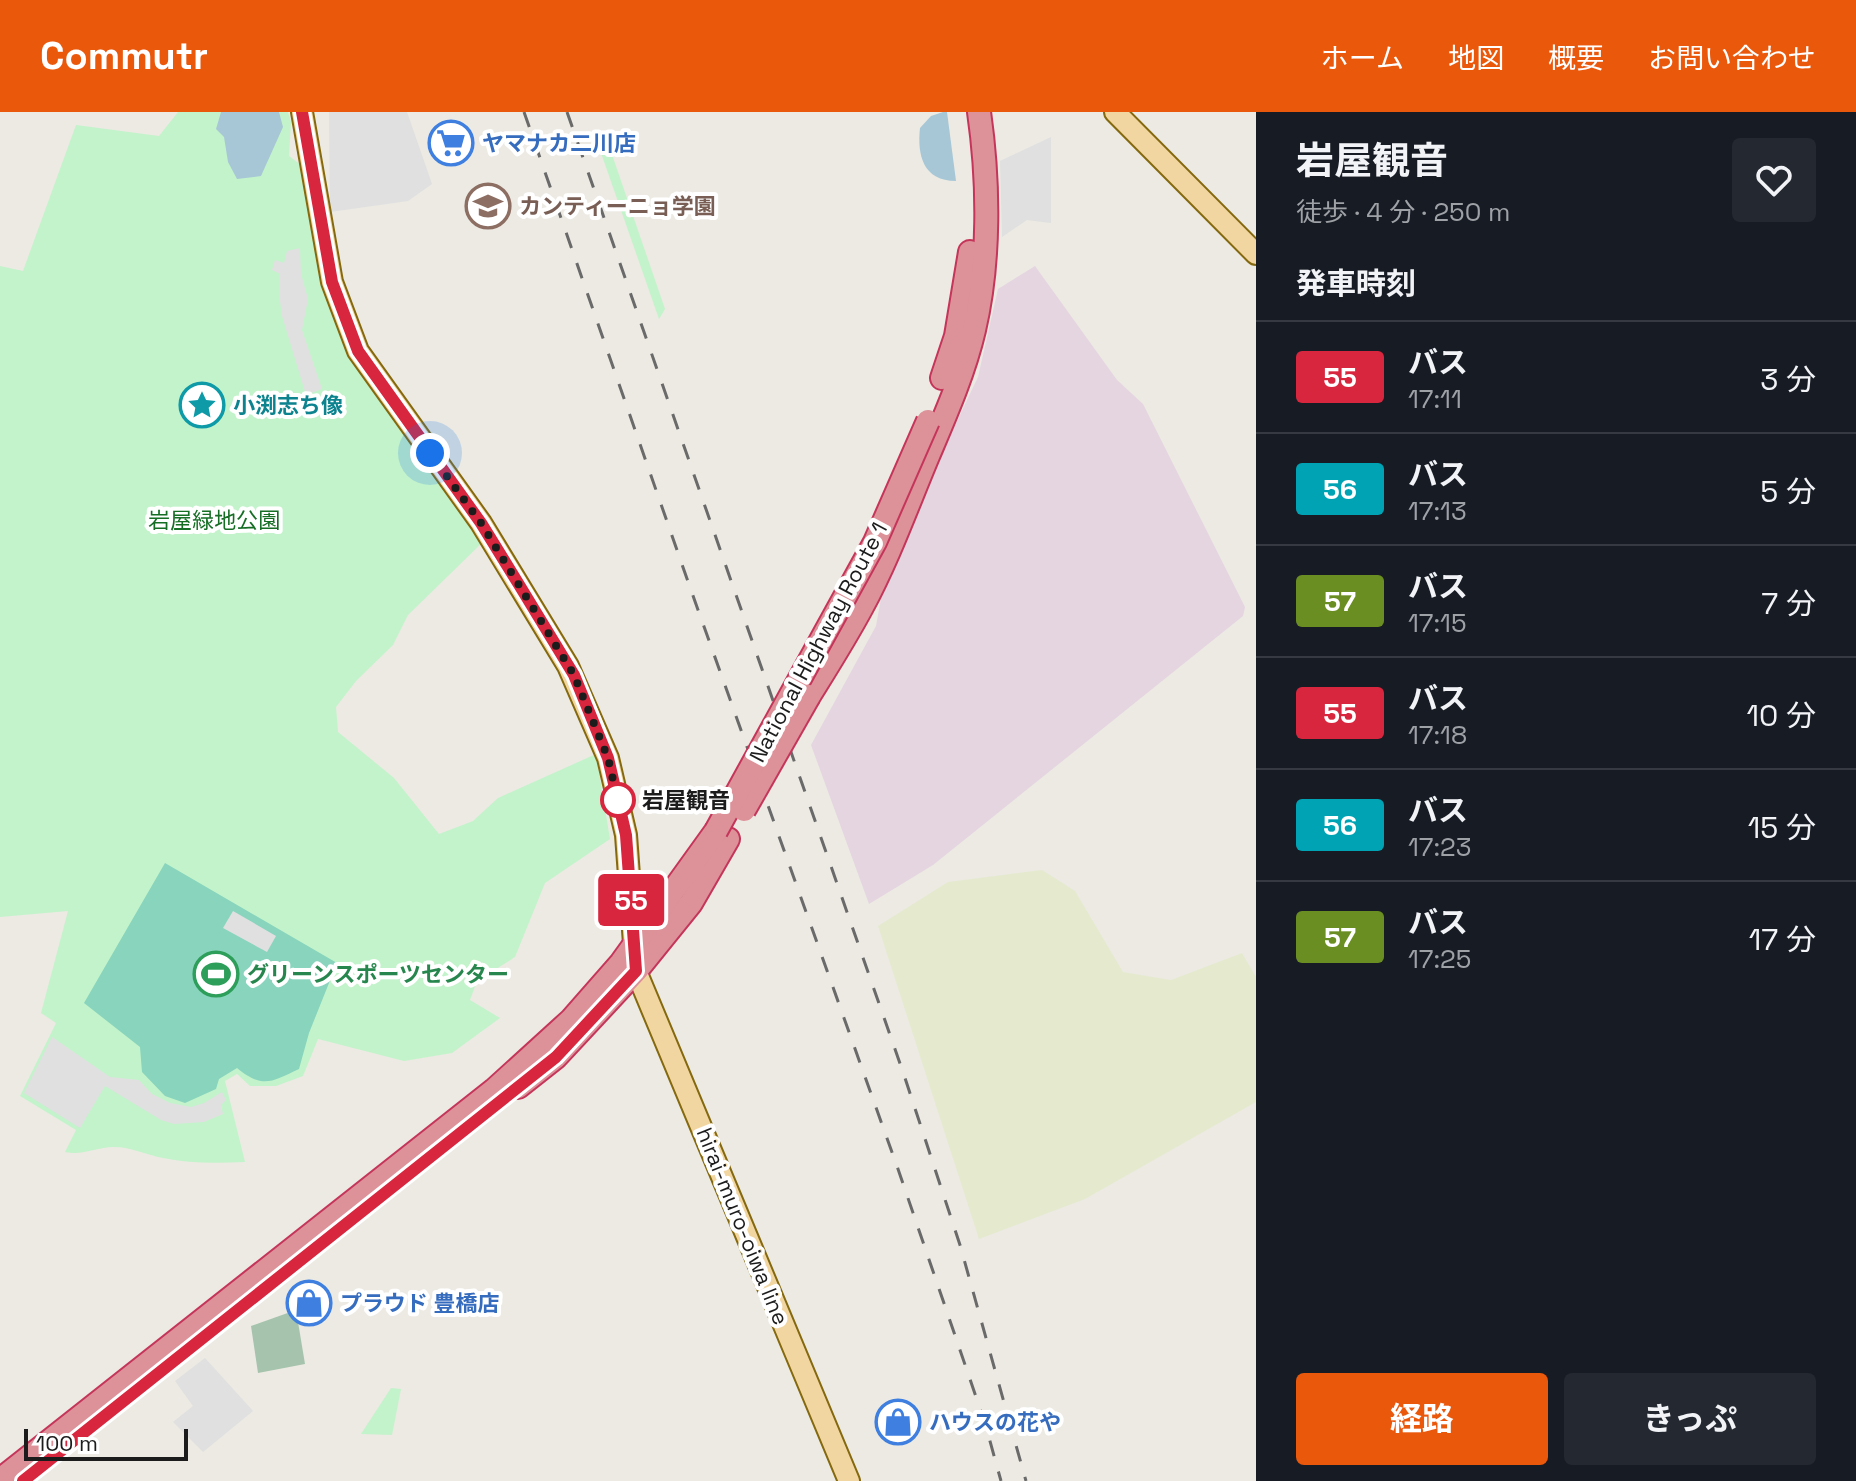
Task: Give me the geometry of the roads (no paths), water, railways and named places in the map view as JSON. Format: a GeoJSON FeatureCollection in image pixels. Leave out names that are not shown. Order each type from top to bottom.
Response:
{"type":"FeatureCollection","features":[{"type":"Feature","properties":{"kind":"highway","name":"National Highway Route 1"},"geometry":{"type":"LineString","coordinates":[[937,418],[969,266],[973,177],[965,112]]}},
{"type":"Feature","properties":{"kind":"highway","name":"National Highway Route 1"},"geometry":{"type":"LineString","coordinates":[[23,1481],[556,1057],[636,971],[691,903],[722,835],[937,418],[974,331],[986,211],[984,148],[979,112]]}},
{"type":"Feature","properties":{"kind":"highway","name":"National Highway Route 1"},"geometry":{"type":"LineString","coordinates":[[0,1480],[494,1090],[571,1020],[621,963],[722,835]]}},
{"type":"Feature","properties":{"kind":"main road","name":"hirai-muro-oiwa line"},"geometry":{"type":"LineString","coordinates":[[302,112],[332,282],[358,351],[481,523],[518,583],[574,675],[608,758],[626,835],[636,971],[849,1481]]}},
{"type":"Feature","properties":{"kind":"main road"},"geometry":{"type":"LineString","coordinates":[[1115,112],[1256,254]]}},
{"type":"Feature","properties":{"kind":"water"},"geometry":{"type":"Polygon","coordinates":[[[221,112],[279,112],[283,127],[261,176],[237,179],[228,162],[224,137],[216,129],[221,112]]]}},
{"type":"Feature","properties":{"kind":"water"},"geometry":{"type":"Polygon","coordinates":[[[947,112],[956,181],[936,177],[921,157],[920,128],[931,116],[947,112]]]}},
{"type":"Feature","properties":{"kind":"railway"},"geometry":{"type":"LineString","coordinates":[[524,112],[898,1169],[985,1423],[1001,1481]]}},
{"type":"Feature","properties":{"kind":"railway"},"geometry":{"type":"LineString","coordinates":[[567,112],[903,1072],[960,1245],[1026,1481]]}},
{"type":"Feature","properties":{"kind":"place","name":"ヤマナカ二川店"},"geometry":{"type":"Point","coordinates":[451,143]}},
{"type":"Feature","properties":{"kind":"place","name":"カンティーニョ学園"},"geometry":{"type":"Point","coordinates":[488,206]}},
{"type":"Feature","properties":{"kind":"place","name":"小渕志ち像"},"geometry":{"type":"Point","coordinates":[202,405]}},
{"type":"Feature","properties":{"kind":"place","name":"岩屋観音"},"geometry":{"type":"Point","coordinates":[618,800]}},
{"type":"Feature","properties":{"kind":"place","name":"グリーンスポーツセンター"},"geometry":{"type":"Point","coordinates":[216,974]}},
{"type":"Feature","properties":{"kind":"place","name":"プラウド 豊橋店"},"geometry":{"type":"Point","coordinates":[309,1303]}},
{"type":"Feature","properties":{"kind":"place","name":"ハウスの花や"},"geometry":{"type":"Point","coordinates":[898,1422]}},
{"type":"Feature","properties":{"kind":"park label","name":"岩屋緑地公園"},"geometry":{"type":"Point","coordinates":[214,520]}}]}
